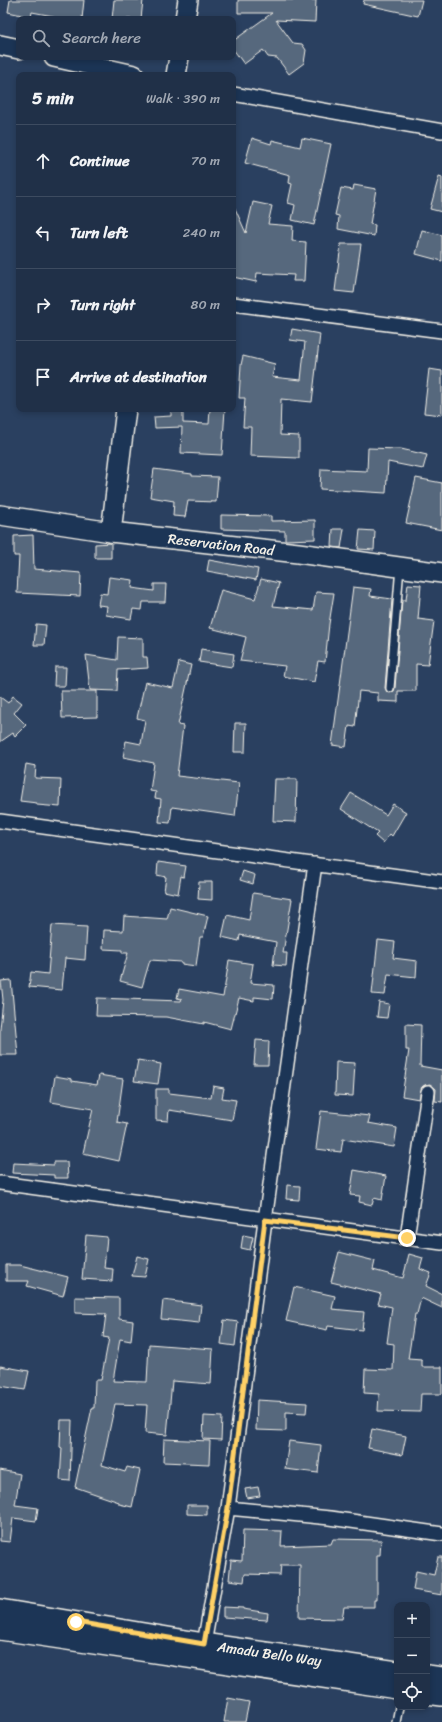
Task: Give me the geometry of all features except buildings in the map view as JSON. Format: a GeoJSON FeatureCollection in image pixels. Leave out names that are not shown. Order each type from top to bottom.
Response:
{"type":"FeatureCollection","features":[{"type":"Feature","properties":{"kind":"main road","name":"Amadu Bello Way"},"geometry":{"type":"LineString","coordinates":[[0,1610],[42,1626]]}},
{"type":"Feature","properties":{"kind":"main road","name":"Amadu Bello Way"},"geometry":{"type":"LineString","coordinates":[[0,1628],[42,1626],[394,1687]]}},
{"type":"Feature","properties":{"kind":"main road","name":"Amadu Bello Way"},"geometry":{"type":"LineString","coordinates":[[75,1631],[204,1644],[394,1672]]}},
{"type":"Feature","properties":{"kind":"main road"},"geometry":{"type":"LineString","coordinates":[[430,1676],[442,1678]]}},
{"type":"Feature","properties":{"kind":"main road"},"geometry":{"type":"LineString","coordinates":[[430,1693],[442,1695]]}},
{"type":"Feature","properties":{"kind":"street"},"geometry":{"type":"LineString","coordinates":[[185,16],[188,0]]}},
{"type":"Feature","properties":{"kind":"street"},"geometry":{"type":"LineString","coordinates":[[0,45],[16,48]]}},
{"type":"Feature","properties":{"kind":"street"},"geometry":{"type":"LineString","coordinates":[[67,60],[121,72]]}},
{"type":"Feature","properties":{"kind":"street"},"geometry":{"type":"LineString","coordinates":[[176,72],[178,60]]}},
{"type":"Feature","properties":{"kind":"street"},"geometry":{"type":"LineString","coordinates":[[236,95],[442,131]]}},
{"type":"Feature","properties":{"kind":"street"},"geometry":{"type":"LineString","coordinates":[[236,304],[442,331]]}},
{"type":"Feature","properties":{"kind":"street"},"geometry":{"type":"LineString","coordinates":[[111,532],[126,412]]}},
{"type":"Feature","properties":{"kind":"street","name":"Reservation Road"},"geometry":{"type":"LineString","coordinates":[[0,515],[111,532],[298,553],[442,573]]}},
{"type":"Feature","properties":{"kind":"street"},"geometry":{"type":"LineString","coordinates":[[0,821],[442,882]]}},
{"type":"Feature","properties":{"kind":"street"},"geometry":{"type":"LineString","coordinates":[[204,1644],[228,1508],[265,1220],[315,864]]}},
{"type":"Feature","properties":{"kind":"street"},"geometry":{"type":"LineString","coordinates":[[407,1238],[428,1092]]}},
{"type":"Feature","properties":{"kind":"street"},"geometry":{"type":"LineString","coordinates":[[0,1183],[442,1243]]}},
{"type":"Feature","properties":{"kind":"street"},"geometry":{"type":"LineString","coordinates":[[228,1508],[330,1518],[442,1534]]}},
{"type":"Feature","properties":{"kind":"lane"},"geometry":{"type":"LineString","coordinates":[[390,688],[400,567]]}},
{"type":"Feature","properties":{"kind":"lane"},"geometry":{"type":"LineString","coordinates":[[396,1722],[398,1710]]}},
{"type":"Feature","properties":{"kind":"route"},"geometry":{"type":"LineString","coordinates":[[76,1622],[204,1644],[228,1508],[265,1220],[407,1238]]}}]}
